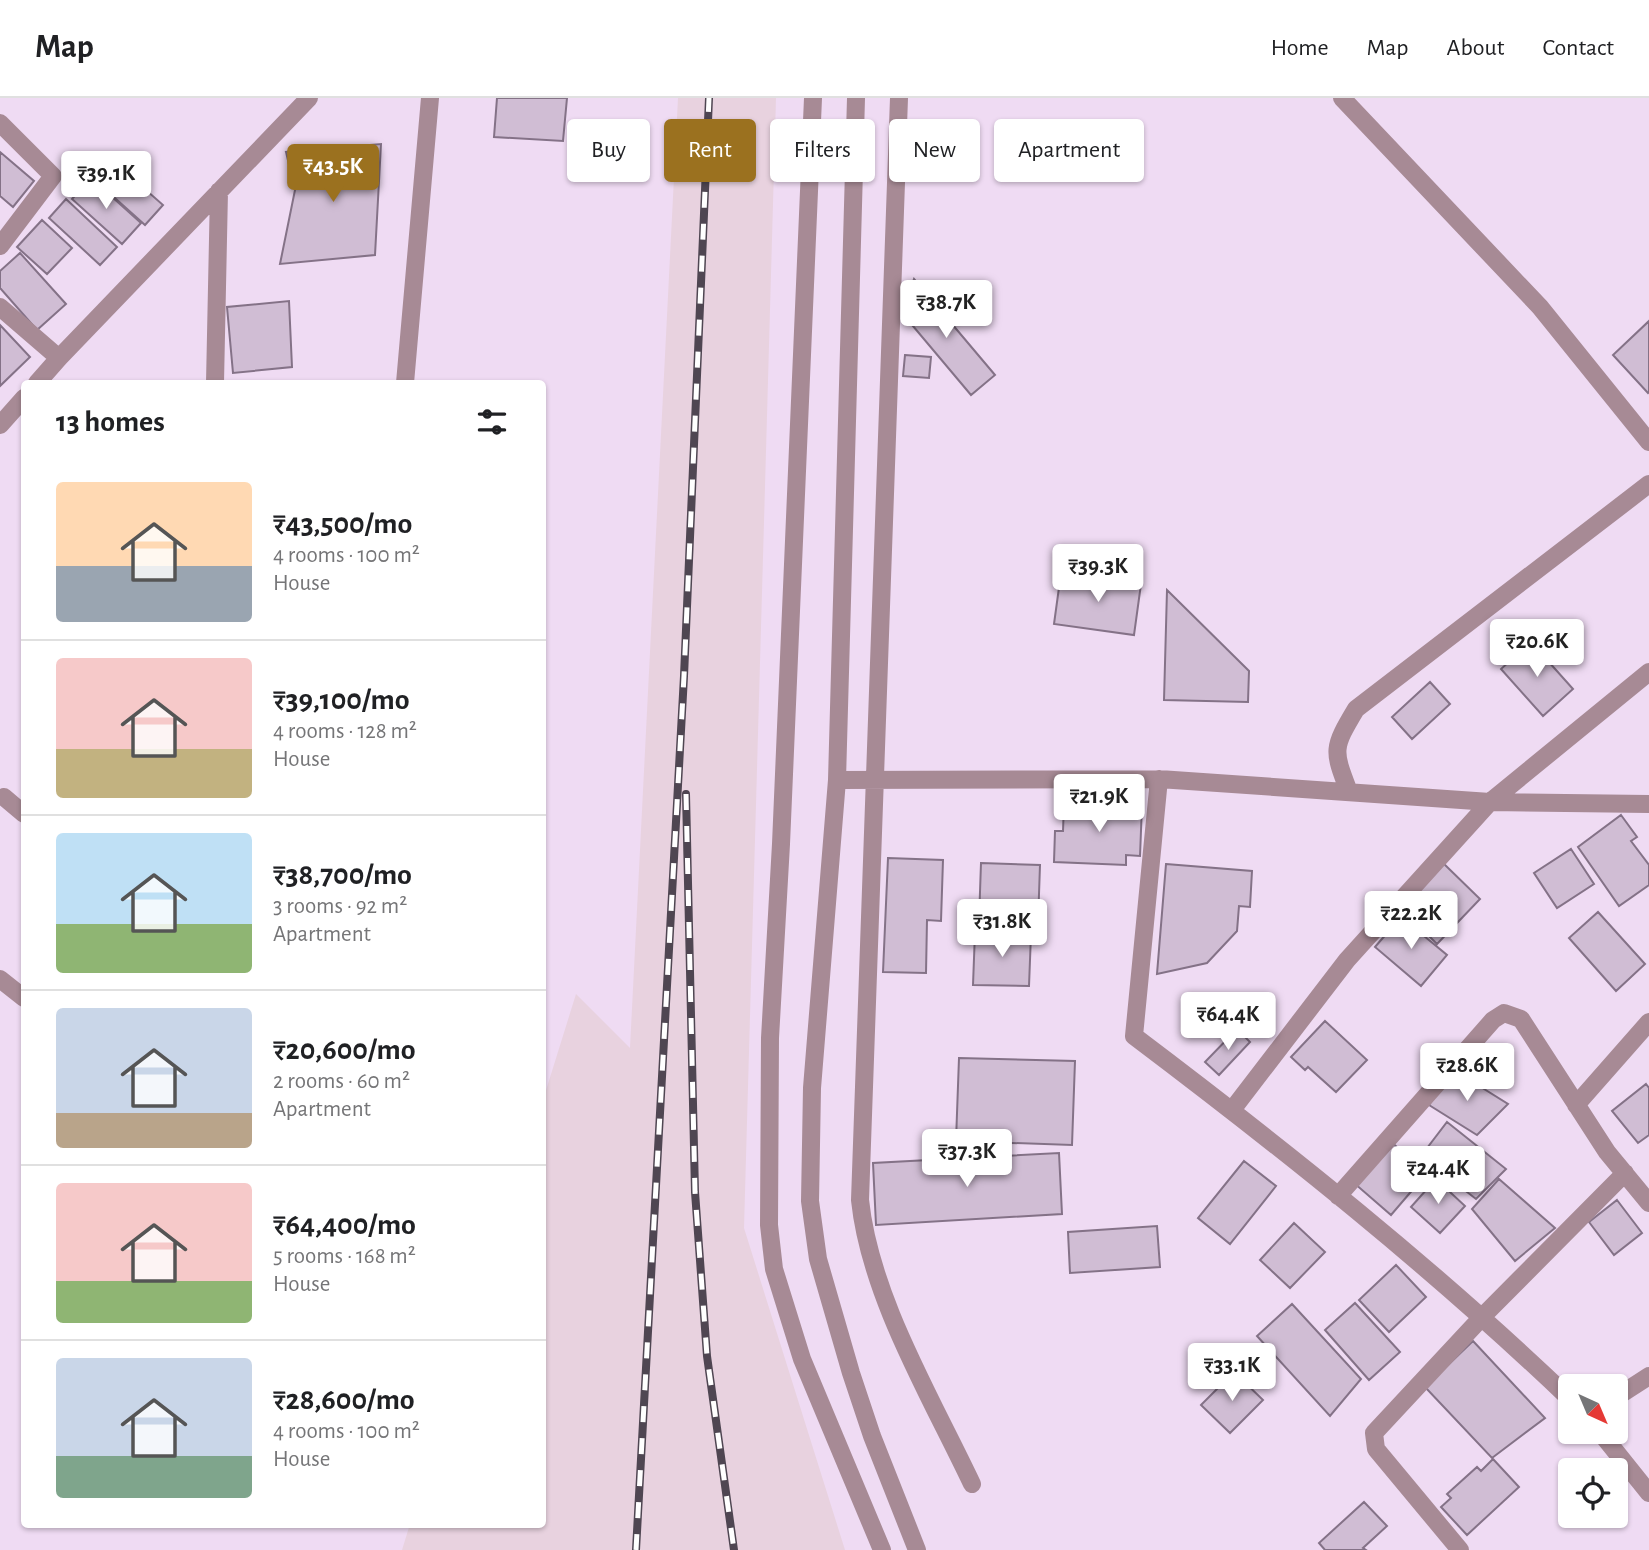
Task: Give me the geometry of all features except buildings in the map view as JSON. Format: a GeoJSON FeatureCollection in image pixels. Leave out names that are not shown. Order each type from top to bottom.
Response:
{"type":"FeatureCollection","features":[{"type":"Feature","properties":{"kind":"street"},"geometry":{"type":"LineString","coordinates":[[40,380],[309,98]]}},
{"type":"Feature","properties":{"kind":"street"},"geometry":{"type":"LineString","coordinates":[[405,380],[429,98]]}},
{"type":"Feature","properties":{"kind":"street"},"geometry":{"type":"LineString","coordinates":[[813,98],[781,844],[770,1038],[769,1225],[774,1269],[802,1359],[882,1550]]}},
{"type":"Feature","properties":{"kind":"street"},"geometry":{"type":"LineString","coordinates":[[856,98],[837,780],[812,1088],[810,1201],[818,1259],[851,1373],[872,1436],[918,1550]]}},
{"type":"Feature","properties":{"kind":"street"},"geometry":{"type":"LineString","coordinates":[[899,98],[860,1200],[862,1220],[882,1292],[972,1484]]}},
{"type":"Feature","properties":{"kind":"street"},"geometry":{"type":"LineString","coordinates":[[1342,98],[1540,307],[1649,442]]}},
{"type":"Feature","properties":{"kind":"street"},"geometry":{"type":"LineString","coordinates":[[0,123],[53,176],[0,246]]}},
{"type":"Feature","properties":{"kind":"street"},"geometry":{"type":"LineString","coordinates":[[215,380],[219,191]]}},
{"type":"Feature","properties":{"kind":"street"},"geometry":{"type":"LineString","coordinates":[[0,307],[59,358]]}},
{"type":"Feature","properties":{"kind":"street"},"geometry":{"type":"LineString","coordinates":[[0,425],[21,401]]}},
{"type":"Feature","properties":{"kind":"street"},"geometry":{"type":"LineString","coordinates":[[1349,792],[1335,755],[1340,735],[1356,709],[1649,484]]}},
{"type":"Feature","properties":{"kind":"street"},"geometry":{"type":"LineString","coordinates":[[1232,1110],[1347,960],[1490,802],[1649,672]]}},
{"type":"Feature","properties":{"kind":"street"},"geometry":{"type":"LineString","coordinates":[[837,780],[1159,779],[1490,802],[1649,804]]}},
{"type":"Feature","properties":{"kind":"street"},"geometry":{"type":"LineString","coordinates":[[1159,779],[1134,1037],[1232,1110],[1338,1196],[1483,1316],[1558,1388]]}},
{"type":"Feature","properties":{"kind":"street"},"geometry":{"type":"LineString","coordinates":[[1,800],[21,812]]}},
{"type":"Feature","properties":{"kind":"street"},"geometry":{"type":"LineString","coordinates":[[0,979],[21,996]]}},
{"type":"Feature","properties":{"kind":"street"},"geometry":{"type":"LineString","coordinates":[[1338,1196],[1493,1020],[1504,1013],[1521,1019],[1576,1105],[1649,1203]]}},
{"type":"Feature","properties":{"kind":"street"},"geometry":{"type":"LineString","coordinates":[[1576,1105],[1649,1023]]}},
{"type":"Feature","properties":{"kind":"street"},"geometry":{"type":"LineString","coordinates":[[1460,1550],[1376,1449],[1374,1433],[1483,1316],[1625,1173]]}},
{"type":"Feature","properties":{"kind":"street"},"geometry":{"type":"LineString","coordinates":[[1628,1390],[1649,1376]]}},
{"type":"Feature","properties":{"kind":"street"},"geometry":{"type":"LineString","coordinates":[[1610,1444],[1649,1493]]}},
{"type":"Feature","properties":{"kind":"shaded area"},"geometry":{"type":"Polygon","coordinates":[[[678,98],[776,98],[775,119],[770,119],[770,182],[774,182],[744,1228],[845,1550],[402,1550],[409,1528],[546,1528],[546,1090],[576,994],[630,1048],[674,182],[756,182],[756,119],[677,119],[678,98]]]}},
{"type":"Feature","properties":{"kind":"railway"},"geometry":{"type":"LineString","coordinates":[[636,1550],[684,676],[709,98]]}},
{"type":"Feature","properties":{"kind":"railway"},"geometry":{"type":"LineString","coordinates":[[686,794],[695,1192],[707,1356],[734,1550]]}}]}
